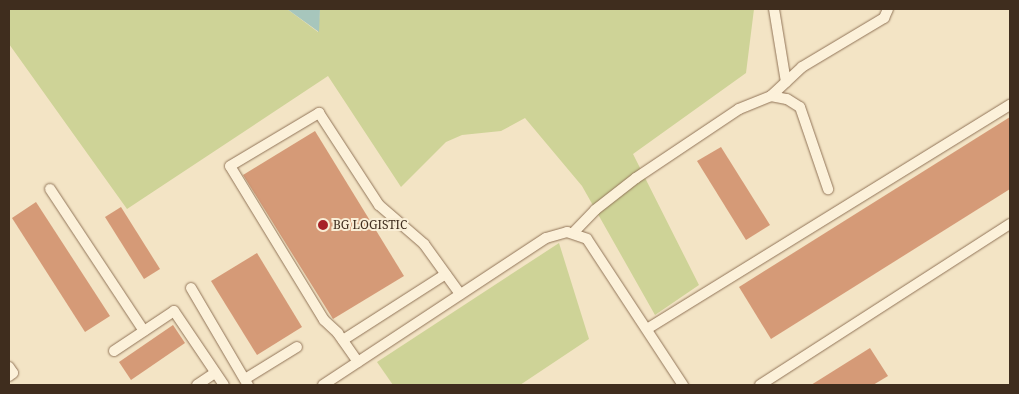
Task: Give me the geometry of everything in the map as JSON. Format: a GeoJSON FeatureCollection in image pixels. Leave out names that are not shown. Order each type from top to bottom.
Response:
{"type":"FeatureCollection","features":[{"type":"Feature","properties":{"kind":"street"},"geometry":{"type":"LineString","coordinates":[[774,9],[786,82]]}},
{"type":"Feature","properties":{"kind":"street"},"geometry":{"type":"LineString","coordinates":[[323,385],[546,238],[574,232],[595,210],[636,178],[739,109],[771,96],[802,67],[884,18],[888,9]]}},
{"type":"Feature","properties":{"kind":"street"},"geometry":{"type":"LineString","coordinates":[[771,96],[787,99],[800,107],[828,189]]}},
{"type":"Feature","properties":{"kind":"street"},"geometry":{"type":"LineString","coordinates":[[647,329],[1010,105]]}},
{"type":"Feature","properties":{"kind":"street"},"geometry":{"type":"LineString","coordinates":[[358,362],[343,340],[324,320],[230,166],[319,113],[379,205],[424,244],[460,294]]}},
{"type":"Feature","properties":{"kind":"street"},"geometry":{"type":"LineString","coordinates":[[50,189],[144,331]]}},
{"type":"Feature","properties":{"kind":"street"},"geometry":{"type":"LineString","coordinates":[[760,385],[1010,224]]}},
{"type":"Feature","properties":{"kind":"street"},"geometry":{"type":"LineString","coordinates":[[574,232],[587,239],[683,385]]}},
{"type":"Feature","properties":{"kind":"street"},"geometry":{"type":"LineString","coordinates":[[343,340],[446,274]]}},
{"type":"Feature","properties":{"kind":"street"},"geometry":{"type":"LineString","coordinates":[[191,288],[247,382],[297,347]]}},
{"type":"Feature","properties":{"kind":"street"},"geometry":{"type":"LineString","coordinates":[[114,351],[174,311],[224,385]]}},
{"type":"Feature","properties":{"kind":"street"},"geometry":{"type":"LineString","coordinates":[[9,367],[13,373],[9,376]]}},
{"type":"Feature","properties":{"kind":"street"},"geometry":{"type":"LineString","coordinates":[[197,385],[215,373]]}},
{"type":"Feature","properties":{"kind":"green space"},"geometry":{"type":"Polygon","coordinates":[[[9,9],[287,9],[318,32],[320,9],[754,9],[746,73],[633,154],[699,285],[655,315],[582,186],[525,118],[501,131],[462,135],[446,142],[401,187],[328,76],[127,209],[9,44],[9,9]]]}},
{"type":"Feature","properties":{"kind":"green space"},"geometry":{"type":"Polygon","coordinates":[[[559,243],[589,339],[520,385],[393,385],[377,362],[559,243]]]}},
{"type":"Feature","properties":{"kind":"water"},"geometry":{"type":"Polygon","coordinates":[[[287,9],[320,9],[319,32],[287,9]]]}},
{"type":"Feature","properties":{"kind":"building"},"geometry":{"type":"Polygon","coordinates":[[[1010,117],[1010,189],[771,339],[739,287],[1010,117]]]}},
{"type":"Feature","properties":{"kind":"building","name":"BG LOGISTIC"},"geometry":{"type":"Polygon","coordinates":[[[315,131],[404,276],[333,319],[243,175],[315,131]]]}},
{"type":"Feature","properties":{"kind":"building"},"geometry":{"type":"Polygon","coordinates":[[[721,147],[770,225],[746,240],[697,161],[721,147]]]}},
{"type":"Feature","properties":{"kind":"building"},"geometry":{"type":"Polygon","coordinates":[[[36,202],[110,316],[85,332],[12,218],[36,202]]]}},
{"type":"Feature","properties":{"kind":"building"},"geometry":{"type":"Polygon","coordinates":[[[121,207],[160,269],[144,279],[105,217],[121,207]]]}},
{"type":"Feature","properties":{"kind":"building"},"geometry":{"type":"Polygon","coordinates":[[[257,253],[302,327],[257,355],[211,281],[257,253]]]}},
{"type":"Feature","properties":{"kind":"building"},"geometry":{"type":"Polygon","coordinates":[[[173,325],[185,343],[131,380],[119,362],[173,325]]]}},
{"type":"Feature","properties":{"kind":"building"},"geometry":{"type":"Polygon","coordinates":[[[870,348],[888,376],[873,385],[811,385],[870,348]]]}},
{"type":"Feature","properties":{"kind":"place","name":"BG LOGISTIC"},"geometry":{"type":"Point","coordinates":[323,225]}}]}
